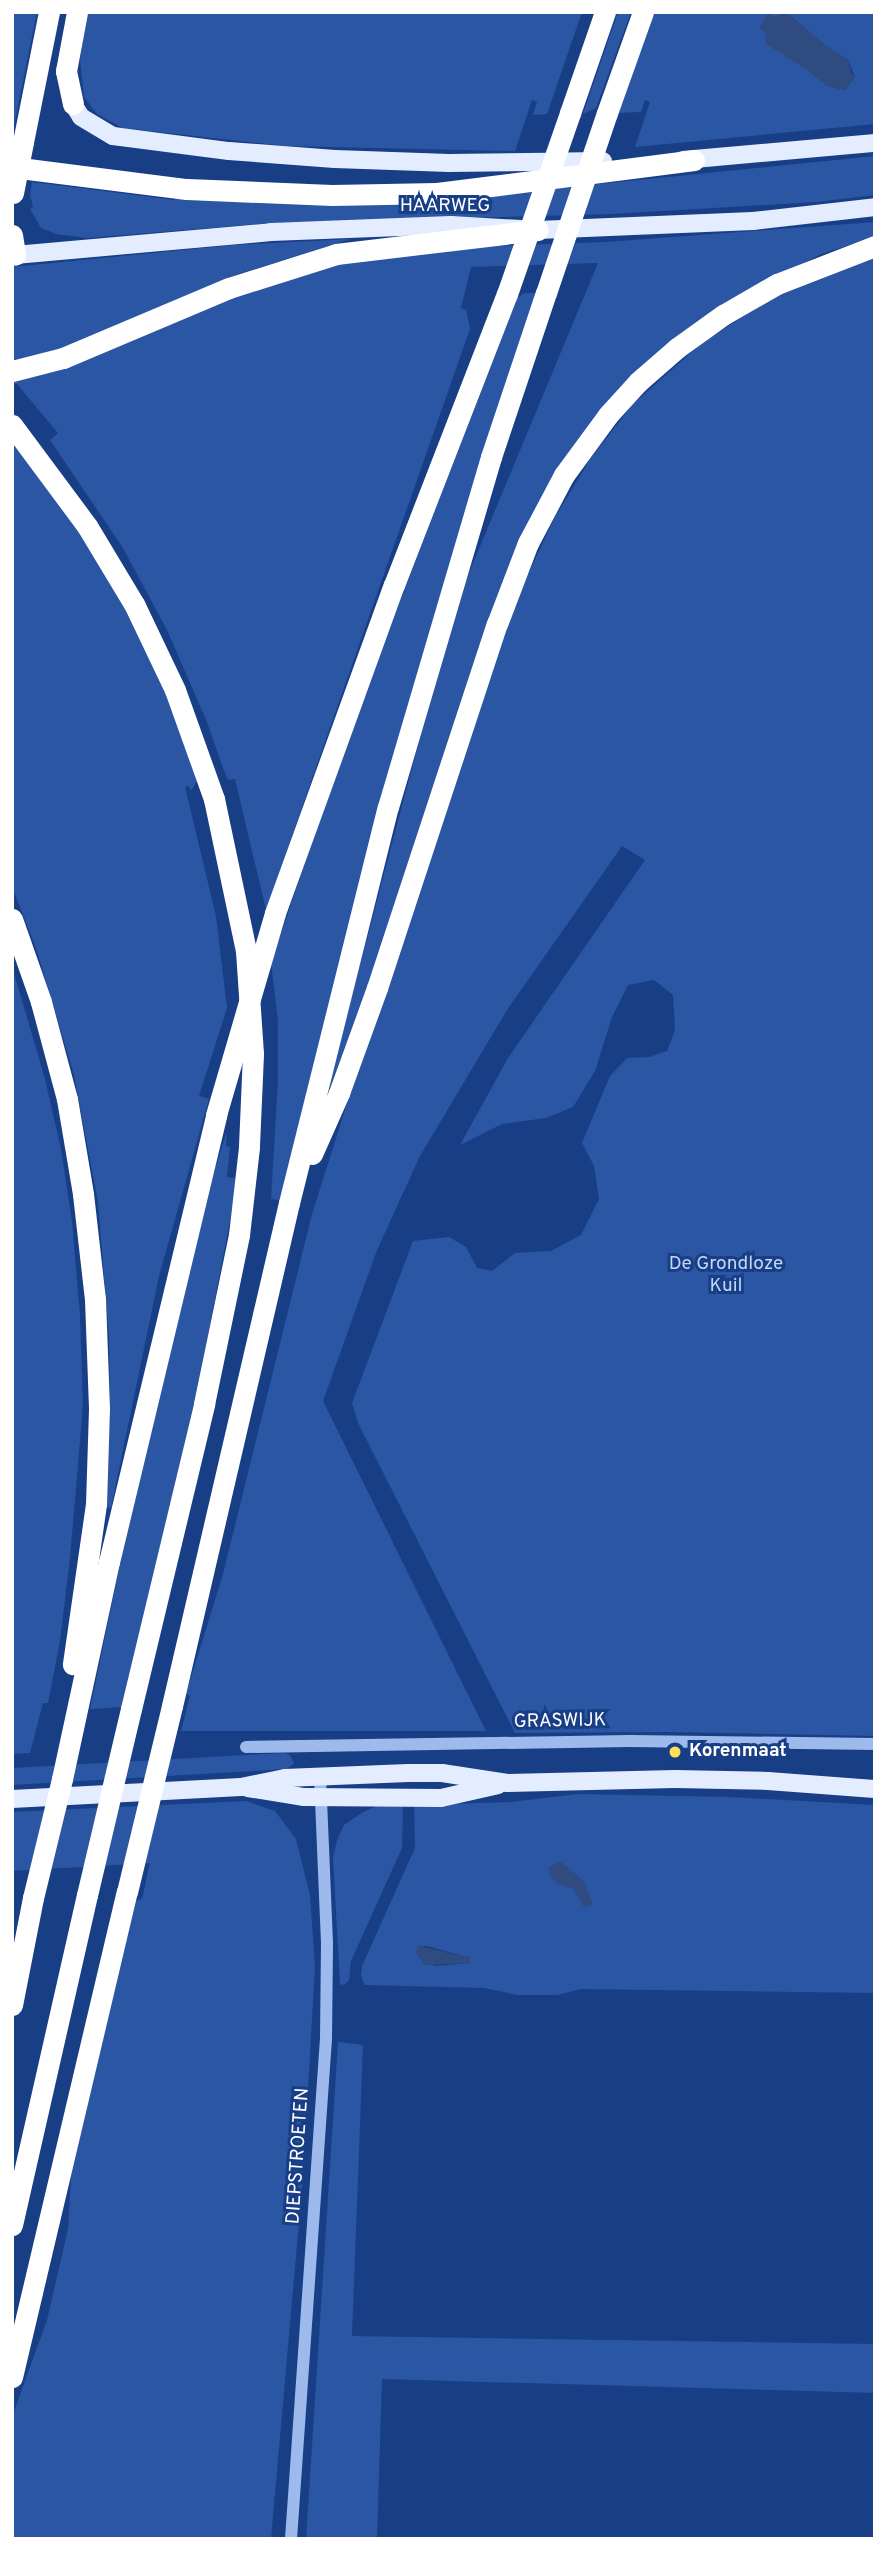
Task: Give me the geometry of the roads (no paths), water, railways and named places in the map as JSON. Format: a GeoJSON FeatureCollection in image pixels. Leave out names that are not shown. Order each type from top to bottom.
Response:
{"type":"FeatureCollection","features":[{"type":"Feature","properties":{"kind":"highway"},"geometry":{"type":"LineString","coordinates":[[13,195],[49,12]]}},
{"type":"Feature","properties":{"kind":"highway"},"geometry":{"type":"LineString","coordinates":[[73,104],[66,71],[77,12]]}},
{"type":"Feature","properties":{"kind":"highway"},"geometry":{"type":"LineString","coordinates":[[71,1713],[216,1115],[275,913],[394,584],[507,294],[605,12]]}},
{"type":"Feature","properties":{"kind":"highway"},"geometry":{"type":"LineString","coordinates":[[12,2376],[289,1203],[388,807],[491,457],[643,12]]}},
{"type":"Feature","properties":{"kind":"highway"},"geometry":{"type":"LineString","coordinates":[[12,167],[187,189],[332,195],[437,193],[694,160]]}},
{"type":"Feature","properties":{"kind":"highway"},"geometry":{"type":"LineString","coordinates":[[12,371],[75,354],[229,288],[336,254],[538,230]]}},
{"type":"Feature","properties":{"kind":"highway"},"geometry":{"type":"LineString","coordinates":[[289,1203],[344,1080],[497,624],[528,542],[564,475],[608,415],[638,382],[677,348],[723,315],[777,284],[875,246]]}},
{"type":"Feature","properties":{"kind":"highway"},"geometry":{"type":"LineString","coordinates":[[12,2225],[87,1895],[204,1404],[239,1235],[250,1147],[253,1054],[246,951],[214,799],[175,690],[135,606],[87,526],[13,426]]}},
{"type":"Feature","properties":{"kind":"highway"},"geometry":{"type":"LineString","coordinates":[[12,919],[41,1002],[66,1099],[83,1194],[95,1299],[99,1409],[96,1504],[62,1779],[33,1898],[12,2005]]}},
{"type":"Feature","properties":{"kind":"main road"},"geometry":{"type":"LineString","coordinates":[[73,104],[81,117],[113,136],[229,151],[335,159],[449,163],[694,160],[875,143]]}},
{"type":"Feature","properties":{"kind":"main road","name":"HAARWEG"},"geometry":{"type":"LineString","coordinates":[[14,245],[451,225],[538,230],[753,221],[875,207]]}},
{"type":"Feature","properties":{"kind":"main road"},"geometry":{"type":"LineString","coordinates":[[13,1799],[242,1787],[285,1778],[442,1773],[507,1783],[675,1779],[872,1787]]}},
{"type":"Feature","properties":{"kind":"main road"},"geometry":{"type":"LineString","coordinates":[[242,1787],[284,1796],[441,1798],[507,1783]]}},
{"type":"Feature","properties":{"kind":"street","name":"GRASWIJK"},"geometry":{"type":"LineString","coordinates":[[246,1747],[630,1741],[875,1744]]}},
{"type":"Feature","properties":{"kind":"street","name":"DIEPSTROETEN"},"geometry":{"type":"LineString","coordinates":[[291,2539],[326,2039],[327,1955],[320,1776]]}},
{"type":"Feature","properties":{"kind":"place","name":"Korenmaat"},"geometry":{"type":"Point","coordinates":[675,1752]}},
{"type":"Feature","properties":{"kind":"park label","name":"De Grondloze Kuil"},"geometry":{"type":"Point","coordinates":[726,1276]}}]}
